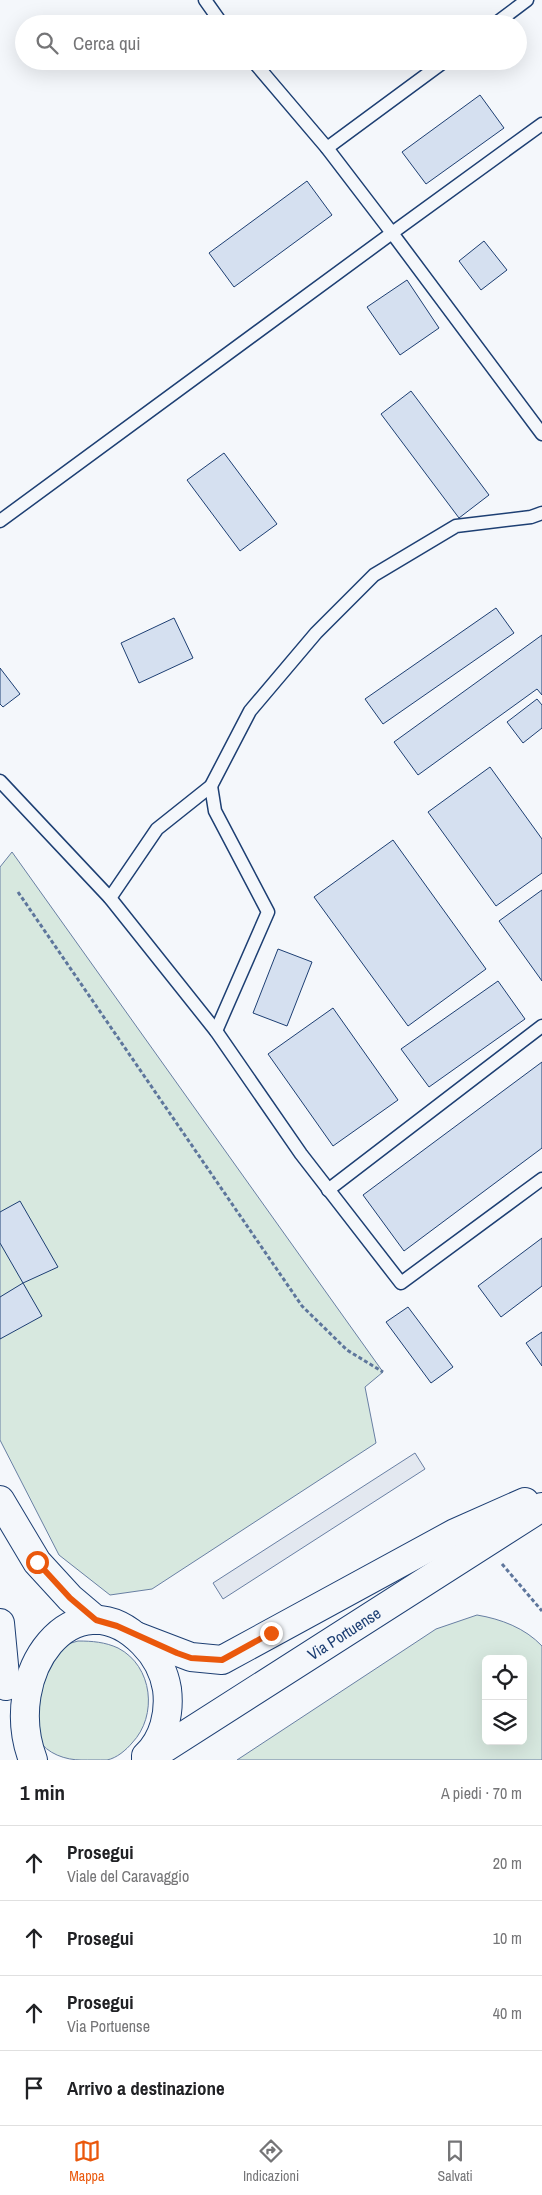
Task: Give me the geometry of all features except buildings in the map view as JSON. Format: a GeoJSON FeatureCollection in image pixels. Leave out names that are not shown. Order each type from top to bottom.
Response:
{"type":"FeatureCollection","features":[{"type":"Feature","properties":{"kind":"street","name":"Via Portuense"},"geometry":{"type":"LineString","coordinates":[[136,1636],[191,1658],[222,1660],[455,1533],[542,1495]]}},
{"type":"Feature","properties":{"kind":"street"},"geometry":{"type":"LineString","coordinates":[[0,1500],[37,1562],[70,1598],[96,1620]]}},
{"type":"Feature","properties":{"kind":"street","name":"Via Portuense"},"geometry":{"type":"LineString","coordinates":[[144,1760],[542,1507]]}},
{"type":"Feature","properties":{"kind":"street"},"geometry":{"type":"LineString","coordinates":[[3,1705],[13,1669],[27,1648],[47,1631],[71,1622],[96,1620],[117,1626],[136,1636],[154,1654],[165,1676],[169,1701],[165,1726],[153,1749],[144,1760]]}},
{"type":"Feature","properties":{"kind":"street"},"geometry":{"type":"LineString","coordinates":[[0,1622],[3,1705],[19,1744],[33,1760]]}},
{"type":"Feature","properties":{"kind":"lane"},"geometry":{"type":"LineString","coordinates":[[204,0],[215,15]]}},
{"type":"Feature","properties":{"kind":"lane"},"geometry":{"type":"LineString","coordinates":[[507,15],[527,0]]}},
{"type":"Feature","properties":{"kind":"lane"},"geometry":{"type":"LineString","coordinates":[[261,70],[327,148],[542,434]]}},
{"type":"Feature","properties":{"kind":"lane"},"geometry":{"type":"LineString","coordinates":[[327,148],[433,70]]}},
{"type":"Feature","properties":{"kind":"lane"},"geometry":{"type":"LineString","coordinates":[[0,521],[542,124]]}},
{"type":"Feature","properties":{"kind":"lane"},"geometry":{"type":"LineString","coordinates":[[110,898],[157,829],[211,786],[250,710],[316,633],[374,574],[456,526],[531,517],[542,513]]}},
{"type":"Feature","properties":{"kind":"lane"},"geometry":{"type":"LineString","coordinates":[[0,781],[110,898],[216,1031],[301,1154],[401,1283],[542,1179]]}},
{"type":"Feature","properties":{"kind":"lane"},"geometry":{"type":"LineString","coordinates":[[211,786],[215,811],[268,912],[216,1031]]}},
{"type":"Feature","properties":{"kind":"lane"},"geometry":{"type":"LineString","coordinates":[[328,1190],[542,1026]]}},
{"type":"Feature","properties":{"kind":"path"},"geometry":{"type":"LineString","coordinates":[[18,892],[302,1306],[347,1350],[383,1372]]}},
{"type":"Feature","properties":{"kind":"path"},"geometry":{"type":"LineString","coordinates":[[484,1544],[542,1611]]}},
{"type":"Feature","properties":{"kind":"shaded area"},"geometry":{"type":"Polygon","coordinates":[[[12,852],[383,1372],[365,1387],[376,1443],[152,1589],[110,1595],[59,1555],[0,1440],[0,867],[12,852]]]}},
{"type":"Feature","properties":{"kind":"shaded area"},"geometry":{"type":"Polygon","coordinates":[[[415,1453],[425,1469],[223,1599],[213,1583],[415,1453]]]}},
{"type":"Feature","properties":{"kind":"shaded area"},"geometry":{"type":"Polygon","coordinates":[[[477,1615],[512,1625],[528,1634],[542,1646],[542,1760],[237,1760],[436,1629],[477,1615]]]}},
{"type":"Feature","properties":{"kind":"shaded area"},"geometry":{"type":"Polygon","coordinates":[[[78,1641],[98,1642],[118,1648],[130,1656],[139,1667],[145,1679],[148,1692],[148,1706],[146,1719],[140,1732],[124,1751],[107,1760],[75,1760],[57,1755],[46,1749],[36,1735],[29,1679],[57,1647],[78,1641]]]}},
{"type":"Feature","properties":{"kind":"route"},"geometry":{"type":"LineString","coordinates":[[37,1562],[70,1598],[96,1620],[117,1626],[136,1636],[191,1658],[222,1660],[240,1652],[271,1633]]}}]}
